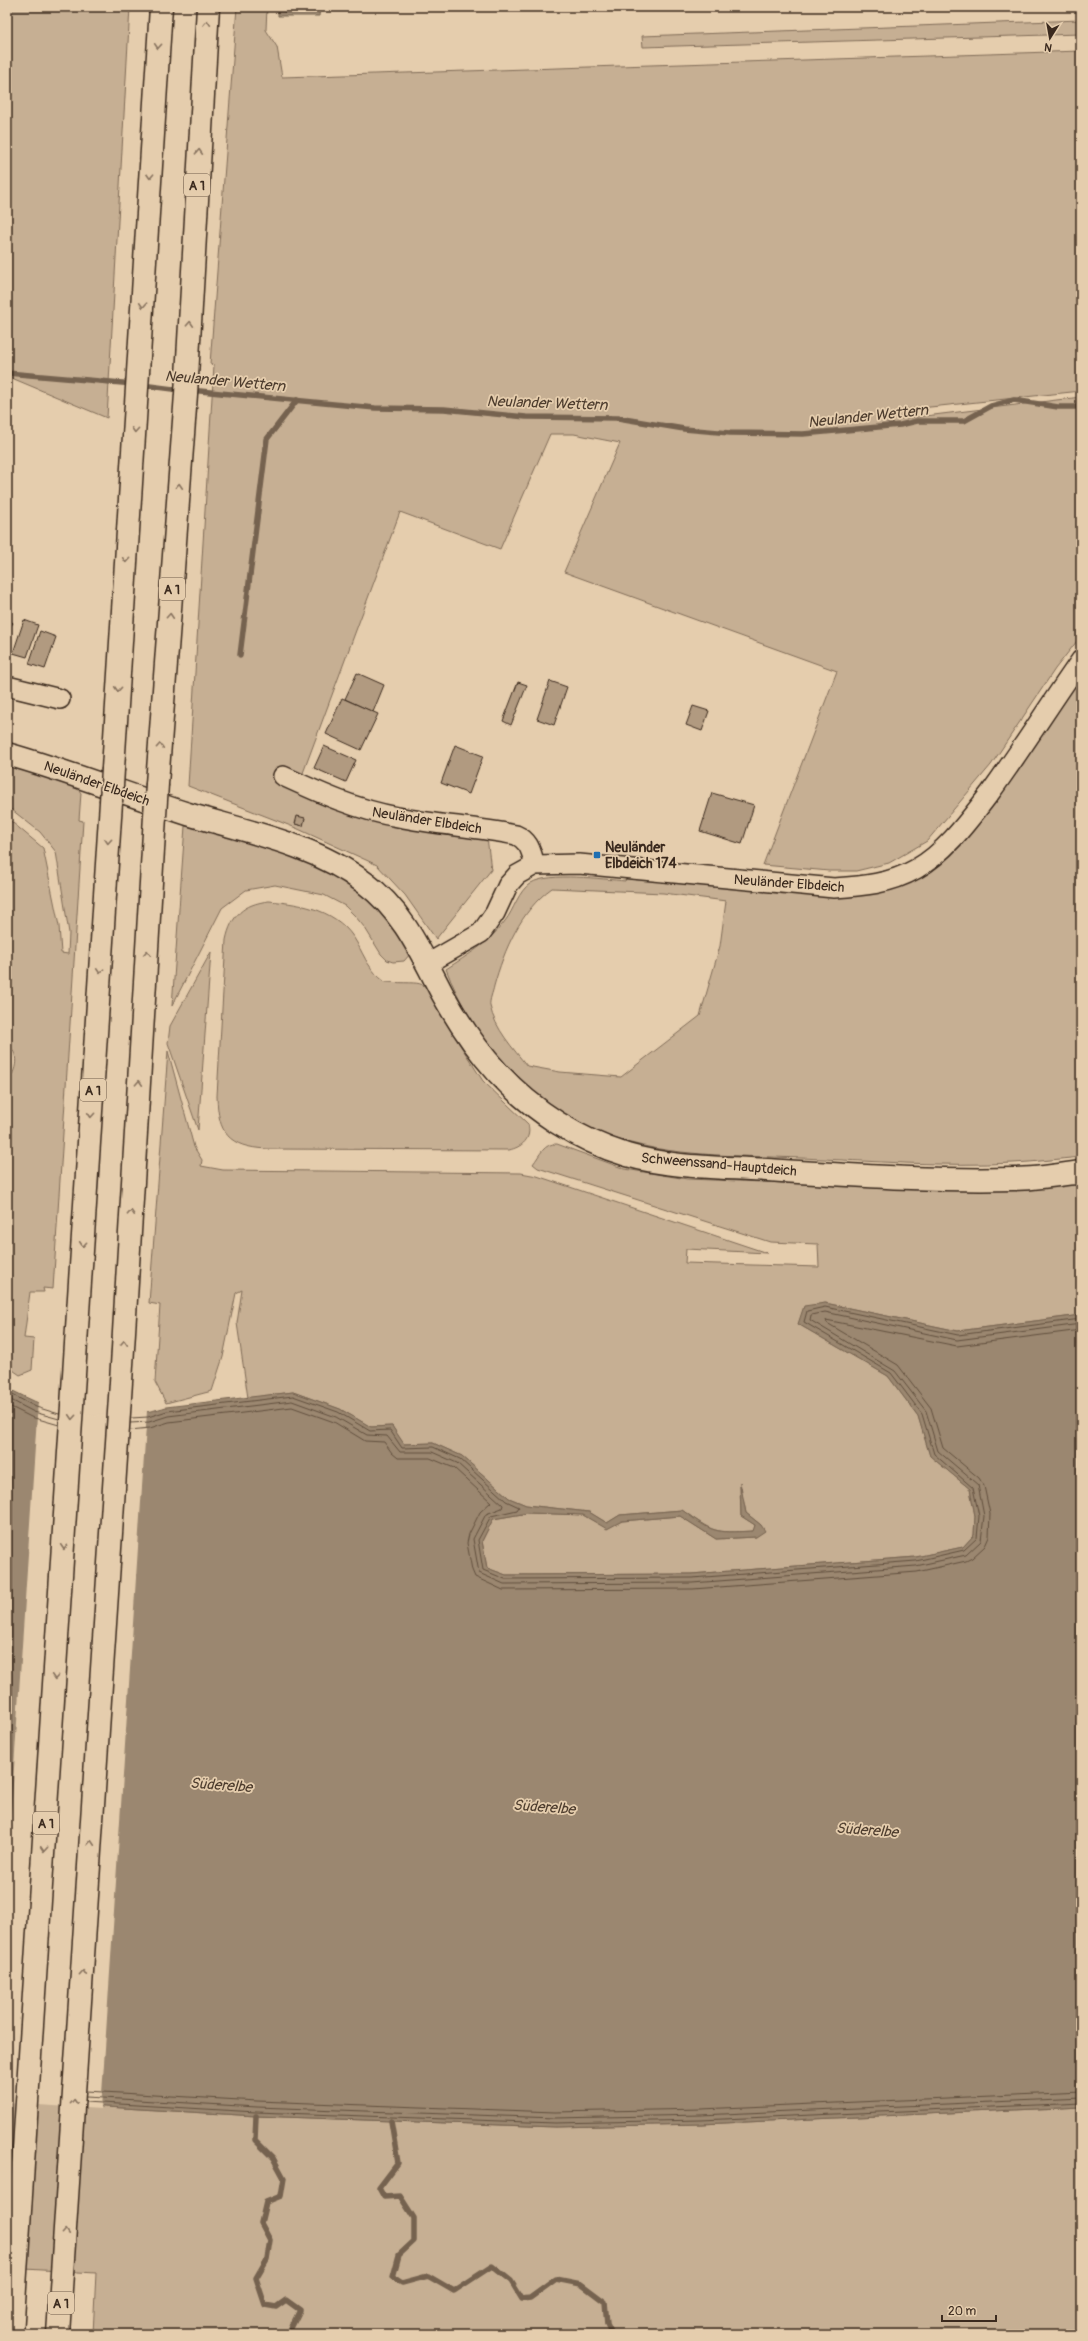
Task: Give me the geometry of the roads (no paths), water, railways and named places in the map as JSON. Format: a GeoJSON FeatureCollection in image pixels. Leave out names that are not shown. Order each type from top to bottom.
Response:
{"type":"FeatureCollection","features":[{"type":"Feature","properties":{"kind":"main road","name":"A 1"},"geometry":{"type":"LineString","coordinates":[[12,2334],[75,1378],[161,7]]}},
{"type":"Feature","properties":{"kind":"main road","name":"A 1"},"geometry":{"type":"LineString","coordinates":[[58,2334],[64,2271],[121,1382],[155,816],[188,363],[208,7]]}},
{"type":"Feature","properties":{"kind":"main road","name":"Neuländer Elbdeich"},"geometry":{"type":"LineString","coordinates":[[7,754],[58,769],[186,813]]}},
{"type":"Feature","properties":{"kind":"main road","name":"Schweenssand-Hauptdeich"},"geometry":{"type":"LineString","coordinates":[[186,813],[292,844],[332,862],[366,883],[391,908],[413,936],[461,1024],[483,1057],[512,1089],[551,1119],[586,1139],[628,1156],[685,1164],[890,1177],[1016,1179],[1081,1172]]}},
{"type":"Feature","properties":{"kind":"street","name":"Neuländer Elbdeich"},"geometry":{"type":"LineString","coordinates":[[429,963],[481,933],[495,913],[508,885],[517,875],[535,865],[579,864],[834,888],[869,886],[895,879],[917,868],[942,848],[967,823],[1018,755],[1081,660]]}},
{"type":"Feature","properties":{"kind":"street"},"geometry":{"type":"LineString","coordinates":[[7,686],[60,699]]}},
{"type":"Feature","properties":{"kind":"street","name":"Neuländer Elbdeich"},"geometry":{"type":"LineString","coordinates":[[283,776],[325,796],[359,808],[398,817],[516,835],[524,839],[530,847],[535,865]]}},
{"type":"Feature","properties":{"kind":"water"},"geometry":{"type":"Polygon","coordinates":[[[278,7],[320,7],[319,16],[278,16],[278,7]]]}},
{"type":"Feature","properties":{"kind":"water","name":"Süderelbe"},"geometry":{"type":"Polygon","coordinates":[[[825,1303],[958,1331],[1081,1315],[1081,2107],[701,2124],[555,2127],[256,2116],[7,2101],[7,1388],[54,1409],[74,1415],[92,1418],[148,1412],[166,1407],[293,1392],[340,1409],[371,1427],[392,1426],[404,1444],[433,1443],[462,1456],[509,1498],[526,1505],[589,1512],[607,1523],[620,1515],[682,1510],[714,1530],[730,1532],[753,1531],[755,1525],[741,1516],[740,1482],[746,1513],[761,1525],[765,1531],[756,1537],[716,1539],[680,1516],[622,1521],[607,1529],[583,1515],[528,1513],[493,1519],[482,1541],[487,1568],[506,1575],[691,1574],[916,1557],[963,1547],[974,1535],[975,1516],[970,1489],[930,1456],[918,1416],[888,1376],[798,1324],[804,1306],[825,1303]]]}},
{"type":"Feature","properties":{"kind":"waterway","name":"Neulander Wettern"},"geometry":{"type":"LineString","coordinates":[[7,373],[134,384]]}},
{"type":"Feature","properties":{"kind":"waterway","name":"Neulander Wettern"},"geometry":{"type":"LineString","coordinates":[[142,385],[181,390]]}},
{"type":"Feature","properties":{"kind":"waterway","name":"Neulander Wettern"},"geometry":{"type":"LineString","coordinates":[[190,390],[375,408],[444,409],[526,417],[618,418],[684,429],[730,433],[803,434],[900,425],[917,421],[964,421],[991,406],[1014,400],[1058,407],[1081,407]]}},
{"type":"Feature","properties":{"kind":"waterway"},"geometry":{"type":"LineString","coordinates":[[240,655],[267,439],[297,400]]}},
{"type":"Feature","properties":{"kind":"waterway"},"geometry":{"type":"LineString","coordinates":[[256,2116],[255,2140],[273,2158],[284,2178],[281,2196],[266,2202],[261,2223],[270,2240],[267,2259],[256,2278],[265,2305],[276,2307],[286,2300],[300,2310],[288,2334]]}},
{"type":"Feature","properties":{"kind":"waterway"},"geometry":{"type":"LineString","coordinates":[[391,2121],[398,2163],[379,2188],[384,2197],[400,2196],[414,2218],[414,2241],[399,2255],[393,2277],[402,2283],[428,2276],[454,2291],[492,2266],[511,2281],[522,2299],[530,2298],[556,2279],[581,2284],[605,2302],[607,2324],[612,2334]]}},
{"type":"Feature","properties":{"kind":"place","name":"Neuländer Elbdeich 174"},"geometry":{"type":"Point","coordinates":[597,855]}}]}
